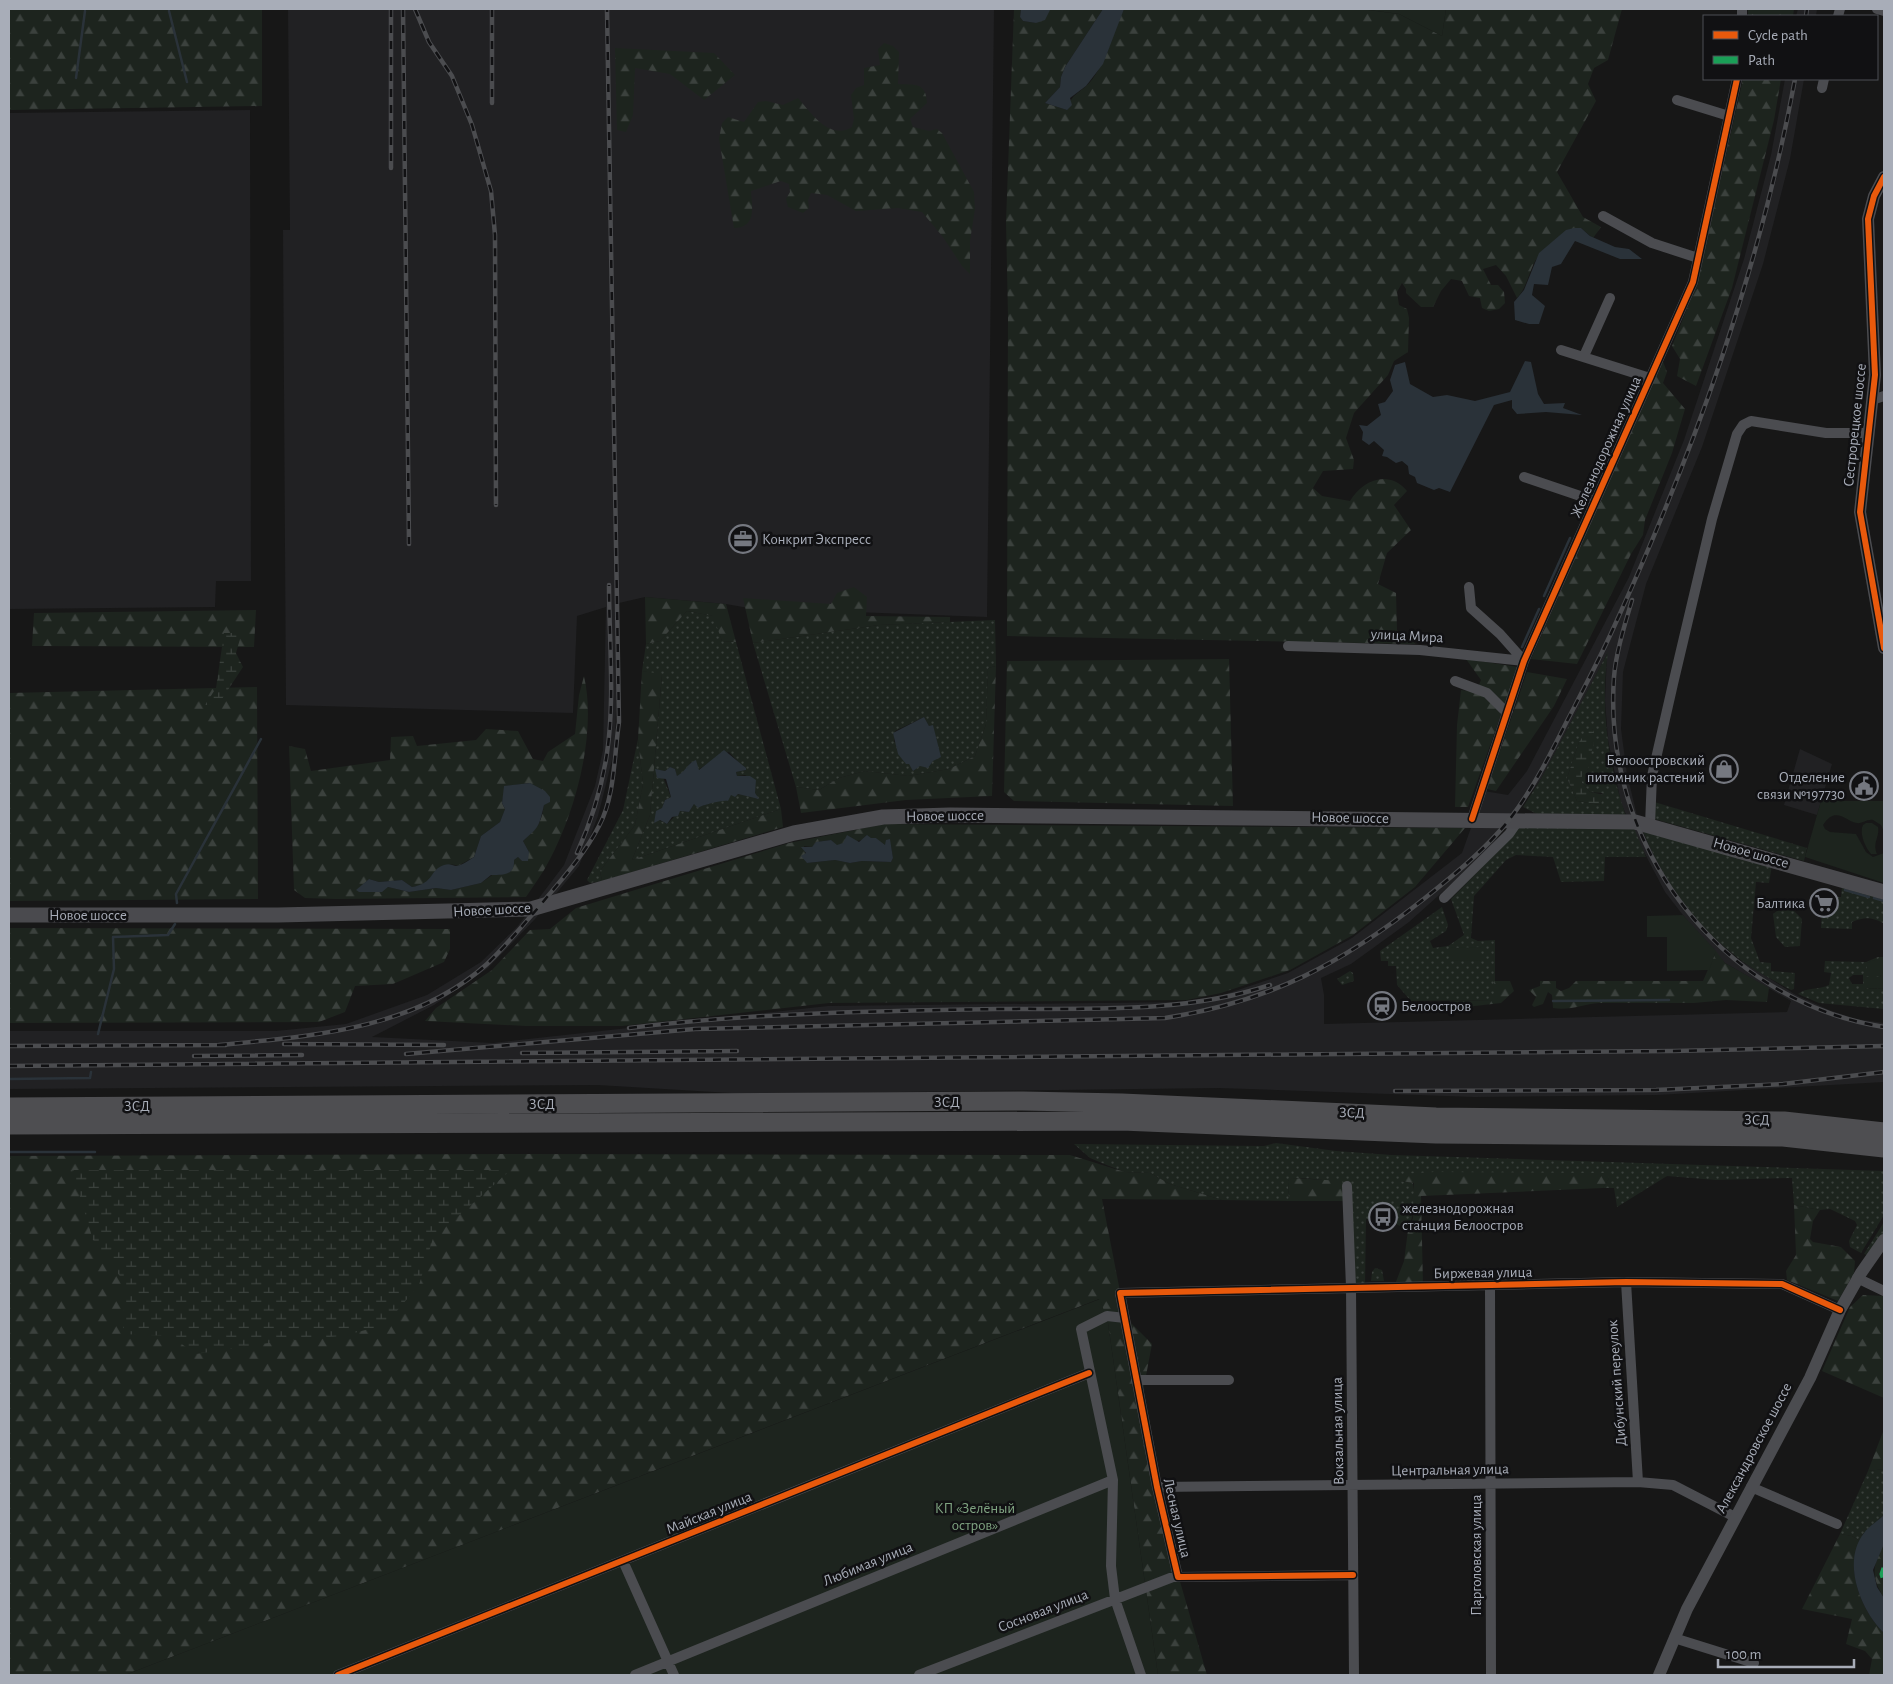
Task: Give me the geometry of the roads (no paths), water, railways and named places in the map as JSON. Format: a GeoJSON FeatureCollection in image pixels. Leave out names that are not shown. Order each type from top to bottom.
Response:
{"type":"FeatureCollection","features":[{"type":"Feature","properties":{"kind":"highway","name":"ЗСД"},"geometry":{"type":"LineString","coordinates":[[9,1107],[1122,1103],[1436,1117],[1783,1138],[1884,1148]]}},
{"type":"Feature","properties":{"kind":"highway","name":"ЗСД"},"geometry":{"type":"LineString","coordinates":[[9,1124],[1052,1120],[1122,1121],[1436,1134],[1784,1121],[1884,1132]]}},
{"type":"Feature","properties":{"kind":"main road","name":"Новое шоссе"},"geometry":{"type":"LineString","coordinates":[[9,915],[278,916],[531,909],[794,833],[883,817],[1010,814],[1635,822],[1884,892]]}},
{"type":"Feature","properties":{"kind":"street"},"geometry":{"type":"LineString","coordinates":[[1877,9],[1884,11]]}},
{"type":"Feature","properties":{"kind":"street","name":"Железнодорожная улица"},"geometry":{"type":"LineString","coordinates":[[1472,819],[1524,661],[1692,282],[1737,80]]}},
{"type":"Feature","properties":{"kind":"street"},"geometry":{"type":"LineString","coordinates":[[1677,100],[1729,116]]}},
{"type":"Feature","properties":{"kind":"street","name":"Сестрорецкое шоссе"},"geometry":{"type":"LineString","coordinates":[[1884,176],[1874,196],[1868,219],[1875,375],[1878,398],[1869,433],[1860,512],[1884,648]]}},
{"type":"Feature","properties":{"kind":"street"},"geometry":{"type":"LineString","coordinates":[[1603,216],[1652,243],[1698,258]]}},
{"type":"Feature","properties":{"kind":"street"},"geometry":{"type":"LineString","coordinates":[[1584,356],[1610,298]]}},
{"type":"Feature","properties":{"kind":"street"},"geometry":{"type":"LineString","coordinates":[[1561,350],[1650,378]]}},
{"type":"Feature","properties":{"kind":"street"},"geometry":{"type":"LineString","coordinates":[[1650,825],[1652,776],[1710,526],[1737,434],[1743,425],[1751,421],[1826,433],[1869,433]]}},
{"type":"Feature","properties":{"kind":"street"},"geometry":{"type":"LineString","coordinates":[[1524,477],[1595,501]]}},
{"type":"Feature","properties":{"kind":"street"},"geometry":{"type":"LineString","coordinates":[[1469,587],[1471,608],[1500,634],[1524,661]]}},
{"type":"Feature","properties":{"kind":"street","name":"улица Мира"},"geometry":{"type":"LineString","coordinates":[[1288,646],[1420,650],[1524,661]]}},
{"type":"Feature","properties":{"kind":"street"},"geometry":{"type":"LineString","coordinates":[[1455,680],[1487,693],[1503,709],[1508,711]]}},
{"type":"Feature","properties":{"kind":"street"},"geometry":{"type":"LineString","coordinates":[[1444,898],[1509,834],[1518,821]]}},
{"type":"Feature","properties":{"kind":"street","name":"Вокзальная улица"},"geometry":{"type":"LineString","coordinates":[[1347,1186],[1351,1287],[1354,1675]]}},
{"type":"Feature","properties":{"kind":"street","name":"Александровское шоссе"},"geometry":{"type":"LineString","coordinates":[[1659,1675],[1674,1638],[1735,1517],[1810,1378],[1840,1310],[1857,1278],[1884,1240]]}},
{"type":"Feature","properties":{"kind":"street"},"geometry":{"type":"LineString","coordinates":[[1857,1278],[1884,1291]]}},
{"type":"Feature","properties":{"kind":"street","name":"Биржевая улица"},"geometry":{"type":"LineString","coordinates":[[1120,1293],[1626,1282],[1782,1284],[1840,1310]]}},
{"type":"Feature","properties":{"kind":"street","name":"Дибунский переулок"},"geometry":{"type":"LineString","coordinates":[[1626,1282],[1638,1482]]}},
{"type":"Feature","properties":{"kind":"street","name":"Парголовская улица"},"geometry":{"type":"LineString","coordinates":[[1490,1285],[1491,1675]]}},
{"type":"Feature","properties":{"kind":"street","name":"Лесная улица"},"geometry":{"type":"LineString","coordinates":[[1120,1293],[1157,1487],[1178,1577],[1353,1575]]}},
{"type":"Feature","properties":{"kind":"street"},"geometry":{"type":"LineString","coordinates":[[1125,1318],[1106,1316],[1081,1329],[1089,1374],[1113,1480],[1111,1566],[1115,1599],[1141,1675]]}},
{"type":"Feature","properties":{"kind":"street","name":"Майская улица"},"geometry":{"type":"LineString","coordinates":[[338,1675],[1089,1374]]}},
{"type":"Feature","properties":{"kind":"street"},"geometry":{"type":"LineString","coordinates":[[1136,1380],[1229,1380]]}},
{"type":"Feature","properties":{"kind":"street","name":"Любимая улица"},"geometry":{"type":"LineString","coordinates":[[635,1675],[669,1663],[1113,1480]]}},
{"type":"Feature","properties":{"kind":"street","name":"Центральная улица"},"geometry":{"type":"LineString","coordinates":[[1157,1487],[1638,1482],[1673,1485],[1735,1517]]}},
{"type":"Feature","properties":{"kind":"street"},"geometry":{"type":"LineString","coordinates":[[1751,1488],[1837,1524]]}},
{"type":"Feature","properties":{"kind":"street"},"geometry":{"type":"LineString","coordinates":[[623,1561],[674,1675]]}},
{"type":"Feature","properties":{"kind":"street","name":"Сосновая улица"},"geometry":{"type":"LineString","coordinates":[[919,1675],[1178,1575]]}},
{"type":"Feature","properties":{"kind":"street"},"geometry":{"type":"LineString","coordinates":[[1674,1638],[1754,1663]]}},
{"type":"Feature","properties":{"kind":"waterway"},"geometry":{"type":"LineString","coordinates":[[76,78],[85,11]]}},
{"type":"Feature","properties":{"kind":"waterway"},"geometry":{"type":"LineString","coordinates":[[169,11],[187,82]]}},
{"type":"Feature","properties":{"kind":"waterway"},"geometry":{"type":"LineString","coordinates":[[1544,596],[1570,538]]}},
{"type":"Feature","properties":{"kind":"waterway"},"geometry":{"type":"LineString","coordinates":[[1522,647],[1539,609]]}},
{"type":"Feature","properties":{"kind":"waterway"},"geometry":{"type":"LineString","coordinates":[[177,903],[176,894],[261,739]]}},
{"type":"Feature","properties":{"kind":"waterway"},"geometry":{"type":"LineString","coordinates":[[1845,890],[1869,897]]}},
{"type":"Feature","properties":{"kind":"waterway"},"geometry":{"type":"LineString","coordinates":[[1874,898],[1884,901]]}},
{"type":"Feature","properties":{"kind":"waterway"},"geometry":{"type":"LineString","coordinates":[[98,1034],[114,969],[113,937],[168,935],[175,924]]}},
{"type":"Feature","properties":{"kind":"waterway"},"geometry":{"type":"LineString","coordinates":[[1553,1001],[1669,1000]]}},
{"type":"Feature","properties":{"kind":"waterway"},"geometry":{"type":"LineString","coordinates":[[9,1079],[90,1078],[91,1072]]}},
{"type":"Feature","properties":{"kind":"waterway"},"geometry":{"type":"LineString","coordinates":[[9,1152],[95,1152]]}},
{"type":"Feature","properties":{"kind":"railway"},"geometry":{"type":"LineString","coordinates":[[391,9],[391,168]]}},
{"type":"Feature","properties":{"kind":"railway"},"geometry":{"type":"LineString","coordinates":[[403,9],[409,544]]}},
{"type":"Feature","properties":{"kind":"railway"},"geometry":{"type":"LineString","coordinates":[[415,9],[429,42],[452,76],[472,125],[491,191],[495,235],[496,505]]}},
{"type":"Feature","properties":{"kind":"railway"},"geometry":{"type":"LineString","coordinates":[[492,9],[492,103]]}},
{"type":"Feature","properties":{"kind":"railway"},"geometry":{"type":"LineString","coordinates":[[219,1045],[289,1038],[360,1026],[394,1016],[427,1003],[458,986],[487,964],[538,908],[586,848],[604,814],[611,789],[619,722],[607,9]]}},
{"type":"Feature","properties":{"kind":"railway"},"geometry":{"type":"LineString","coordinates":[[1806,15],[1807,9]]}},
{"type":"Feature","properties":{"kind":"railway"},"geometry":{"type":"LineString","coordinates":[[406,1054],[695,1029],[1165,1018],[1238,1002],[1272,990],[1334,960],[1365,942],[1395,921],[1469,861],[1509,820],[1541,772],[1608,641],[1671,495],[1721,359],[1763,221],[1795,80]]}},
{"type":"Feature","properties":{"kind":"railway"},"geometry":{"type":"LineString","coordinates":[[577,853],[595,804],[607,753],[611,712],[609,585]]}},
{"type":"Feature","properties":{"kind":"railway"},"geometry":{"type":"LineString","coordinates":[[1632,600],[1615,667],[1615,739],[1628,798],[1650,854],[1682,904],[1722,949],[1770,985],[1824,1011],[1884,1027]]}},
{"type":"Feature","properties":{"kind":"railway"},"geometry":{"type":"LineString","coordinates":[[629,1028],[721,1019],[859,1012],[1136,1008],[1204,1001],[1270,985]]}},
{"type":"Feature","properties":{"kind":"railway"},"geometry":{"type":"LineString","coordinates":[[284,1044],[444,1045]]}},
{"type":"Feature","properties":{"kind":"railway"},"geometry":{"type":"LineString","coordinates":[[9,1046],[226,1045]]}},
{"type":"Feature","properties":{"kind":"railway"},"geometry":{"type":"LineString","coordinates":[[9,1066],[1674,1051],[1884,1046]]}},
{"type":"Feature","properties":{"kind":"railway"},"geometry":{"type":"LineString","coordinates":[[522,1053],[737,1051]]}},
{"type":"Feature","properties":{"kind":"railway"},"geometry":{"type":"LineString","coordinates":[[194,1056],[302,1055]]}},
{"type":"Feature","properties":{"kind":"railway"},"geometry":{"type":"LineString","coordinates":[[1395,1091],[1656,1090],[1783,1084],[1884,1072]]}},
{"type":"Feature","properties":{"kind":"place","name":"Конкрит Экспресс"},"geometry":{"type":"Point","coordinates":[743,539]}},
{"type":"Feature","properties":{"kind":"place","name":"Белоостровский питомник растений"},"geometry":{"type":"Point","coordinates":[1724,769]}},
{"type":"Feature","properties":{"kind":"place","name":"Отделение связи №197730"},"geometry":{"type":"Point","coordinates":[1864,786]}},
{"type":"Feature","properties":{"kind":"place","name":"Балтика"},"geometry":{"type":"Point","coordinates":[1824,903]}},
{"type":"Feature","properties":{"kind":"place","name":"Белоостров"},"geometry":{"type":"Point","coordinates":[1382,1006]}},
{"type":"Feature","properties":{"kind":"place","name":"железнодорожная станция Белоостров"},"geometry":{"type":"Point","coordinates":[1383,1217]}},
{"type":"Feature","properties":{"kind":"park label","name":"КП «Зелёный остров»"},"geometry":{"type":"Point","coordinates":[975,1516]}}]}
